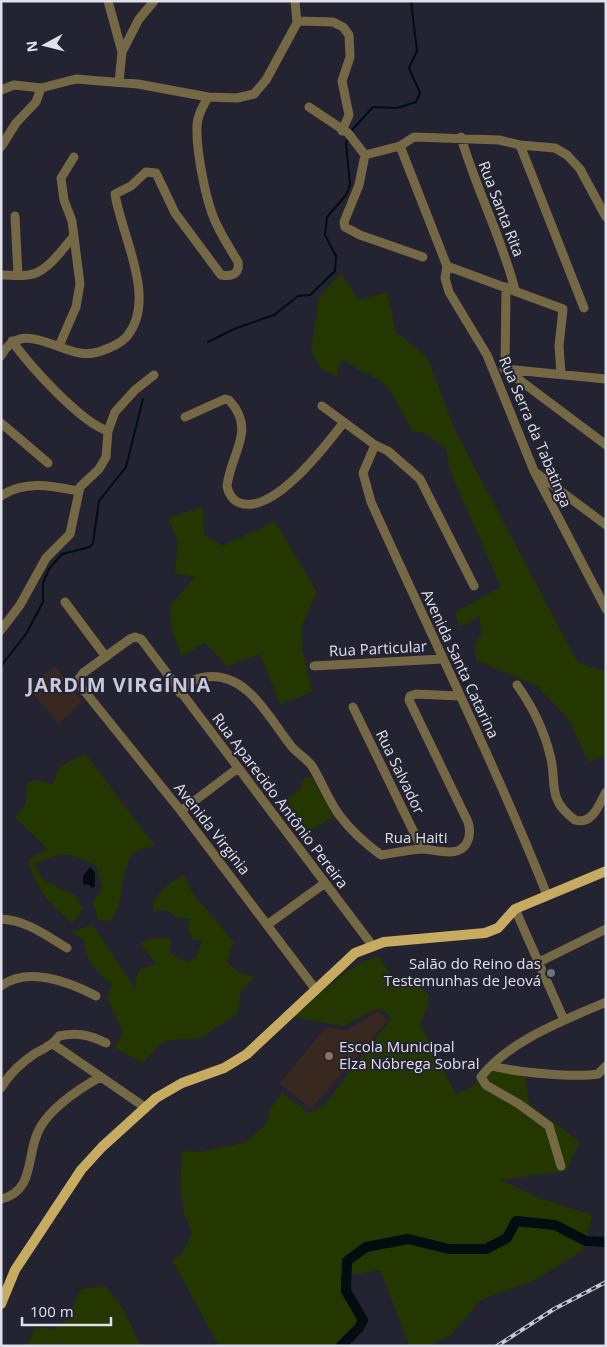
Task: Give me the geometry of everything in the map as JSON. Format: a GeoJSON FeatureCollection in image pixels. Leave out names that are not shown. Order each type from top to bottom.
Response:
{"type":"FeatureCollection","features":[{"type":"Feature","properties":{"kind":"main road"},"geometry":{"type":"LineString","coordinates":[[1,1304],[15,1270],[81,1170],[102,1147],[171,1088],[224,1068],[247,1054],[355,953],[372,945],[485,933],[498,928],[515,909],[606,871]]}},
{"type":"Feature","properties":{"kind":"street"},"geometry":{"type":"LineString","coordinates":[[108,1],[122,52],[119,82]]}},
{"type":"Feature","properties":{"kind":"street"},"geometry":{"type":"LineString","coordinates":[[122,52],[139,19],[154,1]]}},
{"type":"Feature","properties":{"kind":"street"},"geometry":{"type":"LineString","coordinates":[[295,1],[297,23]]}},
{"type":"Feature","properties":{"kind":"street"},"geometry":{"type":"LineString","coordinates":[[1,90],[14,85],[42,88],[76,79],[119,82],[208,97],[237,98],[254,94],[266,80],[297,23],[302,20],[333,22],[343,27],[349,35],[350,57],[342,81],[349,115],[348,135]]}},
{"type":"Feature","properties":{"kind":"street"},"geometry":{"type":"LineString","coordinates":[[1,147],[16,123],[36,102],[42,88]]}},
{"type":"Feature","properties":{"kind":"street"},"geometry":{"type":"LineString","coordinates":[[1,356],[12,342],[34,339],[74,352],[91,354],[113,346],[129,334],[138,312],[139,288],[115,194],[131,186],[146,172],[152,171],[156,173],[175,213],[221,275],[229,277],[236,273],[239,268],[238,262],[216,225],[202,170],[196,127],[208,97]]}},
{"type":"Feature","properties":{"kind":"street"},"geometry":{"type":"LineString","coordinates":[[309,107],[348,135],[366,155]]}},
{"type":"Feature","properties":{"kind":"street"},"geometry":{"type":"LineString","coordinates":[[366,155],[400,146],[414,137],[461,137],[555,148],[567,155],[580,169],[606,217]]}},
{"type":"Feature","properties":{"kind":"street","name":"Rua Santa Rita"},"geometry":{"type":"LineString","coordinates":[[461,137],[476,184],[510,270],[505,369]]}},
{"type":"Feature","properties":{"kind":"street"},"geometry":{"type":"LineString","coordinates":[[520,145],[584,308]]}},
{"type":"Feature","properties":{"kind":"street","name":"Rua Serra da Tabatinga"},"geometry":{"type":"LineString","coordinates":[[400,146],[447,266],[445,278],[447,288],[494,370],[534,472],[606,609]]}},
{"type":"Feature","properties":{"kind":"street"},"geometry":{"type":"LineString","coordinates":[[366,155],[359,185],[344,222],[345,227],[353,233],[423,257]]}},
{"type":"Feature","properties":{"kind":"street"},"geometry":{"type":"LineString","coordinates":[[60,346],[76,307],[80,276],[74,236],[61,178],[74,156]]}},
{"type":"Feature","properties":{"kind":"street"},"geometry":{"type":"LineString","coordinates":[[15,216],[18,275]]}},
{"type":"Feature","properties":{"kind":"street"},"geometry":{"type":"LineString","coordinates":[[1,275],[34,274],[46,267],[74,236]]}},
{"type":"Feature","properties":{"kind":"street"},"geometry":{"type":"LineString","coordinates":[[447,266],[550,302],[562,309],[559,346],[561,374]]}},
{"type":"Feature","properties":{"kind":"street"},"geometry":{"type":"LineString","coordinates":[[12,342],[29,364],[65,399],[95,425],[108,431]]}},
{"type":"Feature","properties":{"kind":"street"},"geometry":{"type":"LineString","coordinates":[[505,369],[606,445]]}},
{"type":"Feature","properties":{"kind":"street"},"geometry":{"type":"LineString","coordinates":[[494,370],[505,369],[606,378]]}},
{"type":"Feature","properties":{"kind":"street"},"geometry":{"type":"LineString","coordinates":[[1,630],[20,606],[46,558],[70,534],[78,491],[104,463],[109,450],[108,431],[112,417],[120,405],[135,390],[154,375]]}},
{"type":"Feature","properties":{"kind":"street"},"geometry":{"type":"LineString","coordinates":[[185,417],[225,399],[229,400],[236,409],[241,417],[243,429],[227,486],[229,493],[236,502],[246,505],[268,498],[290,483],[344,422]]}},
{"type":"Feature","properties":{"kind":"street"},"geometry":{"type":"LineString","coordinates":[[322,406],[375,445],[388,451],[420,479],[474,586]]}},
{"type":"Feature","properties":{"kind":"street"},"geometry":{"type":"LineString","coordinates":[[1,423],[48,463]]}},
{"type":"Feature","properties":{"kind":"street","name":"Avenida Santa Catarina"},"geometry":{"type":"LineString","coordinates":[[375,445],[363,472],[366,488],[442,659],[510,802],[547,895]]}},
{"type":"Feature","properties":{"kind":"street"},"geometry":{"type":"LineString","coordinates":[[534,472],[606,525]]}},
{"type":"Feature","properties":{"kind":"street"},"geometry":{"type":"LineString","coordinates":[[1,496],[17,488],[31,486],[53,486],[78,491]]}},
{"type":"Feature","properties":{"kind":"street"},"geometry":{"type":"LineString","coordinates":[[65,602],[106,657]]}},
{"type":"Feature","properties":{"kind":"street","name":"Rua Aparecido Antônio Pereira"},"geometry":{"type":"LineString","coordinates":[[106,657],[135,637],[141,639],[372,945]]}},
{"type":"Feature","properties":{"kind":"street","name":"Avenida Virginia"},"geometry":{"type":"LineString","coordinates":[[106,657],[79,678],[82,688],[181,811],[316,990]]}},
{"type":"Feature","properties":{"kind":"street","name":"Rua Particular"},"geometry":{"type":"LineString","coordinates":[[314,666],[442,659]]}},
{"type":"Feature","properties":{"kind":"street","name":"Rua Haiti"},"geometry":{"type":"LineString","coordinates":[[180,693],[192,680],[215,676],[227,679],[248,690],[294,749],[312,766],[335,809],[363,841],[382,855],[422,849],[446,852],[459,850],[468,840],[471,828],[409,698],[416,694],[459,696]]}},
{"type":"Feature","properties":{"kind":"street"},"geometry":{"type":"LineString","coordinates":[[517,685],[530,703],[547,744],[551,757],[554,791],[563,808],[575,820],[587,820],[594,814],[606,792]]}},
{"type":"Feature","properties":{"kind":"street","name":"Rua Salvador"},"geometry":{"type":"LineString","coordinates":[[353,707],[422,849]]}},
{"type":"Feature","properties":{"kind":"street"},"geometry":{"type":"LineString","coordinates":[[181,811],[238,768]]}},
{"type":"Feature","properties":{"kind":"street"},"geometry":{"type":"LineString","coordinates":[[268,925],[325,883]]}},
{"type":"Feature","properties":{"kind":"street"},"geometry":{"type":"LineString","coordinates":[[515,909],[564,1020]]}},
{"type":"Feature","properties":{"kind":"street"},"geometry":{"type":"LineString","coordinates":[[1,920],[10,920],[28,925],[67,948]]}},
{"type":"Feature","properties":{"kind":"street"},"geometry":{"type":"LineString","coordinates":[[539,962],[606,929]]}},
{"type":"Feature","properties":{"kind":"street"},"geometry":{"type":"LineString","coordinates":[[1,986],[16,978],[43,978],[80,987],[96,996]]}},
{"type":"Feature","properties":{"kind":"street"},"geometry":{"type":"LineString","coordinates":[[561,1166],[549,1126],[519,1104],[483,1082],[482,1076],[514,1047],[564,1020],[606,1002]]}},
{"type":"Feature","properties":{"kind":"street"},"geometry":{"type":"LineString","coordinates":[[1,1088],[17,1068],[53,1044],[59,1036],[71,1033],[90,1035],[106,1043]]}},
{"type":"Feature","properties":{"kind":"street"},"geometry":{"type":"LineString","coordinates":[[53,1044],[146,1108]]}},
{"type":"Feature","properties":{"kind":"street"},"geometry":{"type":"LineString","coordinates":[[492,1066],[520,1071],[581,1074],[605,1072]]}},
{"type":"Feature","properties":{"kind":"street"},"geometry":{"type":"LineString","coordinates":[[1,1199],[14,1196],[24,1184],[33,1143],[42,1124],[66,1100],[100,1076]]}},
{"type":"Feature","properties":{"kind":"shaded area"},"geometry":{"type":"Polygon","coordinates":[[[55,666],[82,702],[59,724],[28,688],[55,666]]]}},
{"type":"Feature","properties":{"kind":"shaded area"},"geometry":{"type":"Polygon","coordinates":[[[90,867],[95,872],[95,886],[92,888],[89,885],[83,884],[83,876],[90,867]]]}},
{"type":"Feature","properties":{"kind":"shaded area","name":"Escola Municipal Elza Nóbrega Sobral"},"geometry":{"type":"Polygon","coordinates":[[[379,1011],[387,1021],[311,1109],[280,1083],[326,1027],[347,1030],[379,1011]]]}},
{"type":"Feature","properties":{"kind":"green space"},"geometry":{"type":"Polygon","coordinates":[[[341,273],[358,300],[387,292],[396,332],[427,357],[455,430],[578,663],[606,672],[606,756],[588,762],[570,721],[537,686],[476,660],[475,644],[482,632],[479,617],[459,627],[455,612],[501,587],[450,471],[446,448],[422,432],[414,433],[388,388],[376,378],[342,359],[337,373],[340,377],[322,370],[311,351],[319,297],[341,273]]]}},
{"type":"Feature","properties":{"kind":"green space"},"geometry":{"type":"Polygon","coordinates":[[[203,507],[204,535],[223,546],[275,521],[317,592],[302,625],[302,646],[312,692],[280,704],[260,654],[227,666],[205,643],[181,656],[172,629],[169,608],[194,577],[175,573],[178,542],[168,518],[203,507]]]}},
{"type":"Feature","properties":{"kind":"green space"},"geometry":{"type":"Polygon","coordinates":[[[85,753],[155,846],[139,850],[132,855],[125,872],[116,913],[110,921],[98,920],[93,902],[102,888],[96,865],[66,855],[34,863],[43,880],[76,896],[83,909],[72,923],[39,888],[28,860],[48,849],[15,817],[25,805],[28,784],[35,780],[53,784],[59,767],[85,753]]]}},
{"type":"Feature","properties":{"kind":"green space"},"geometry":{"type":"Polygon","coordinates":[[[304,777],[312,778],[334,817],[304,833],[287,799],[300,790],[304,777]]]}},
{"type":"Feature","properties":{"kind":"green space"},"geometry":{"type":"Polygon","coordinates":[[[184,875],[193,894],[234,942],[227,962],[239,973],[255,977],[241,991],[238,1013],[199,1039],[176,1039],[160,1044],[143,1063],[114,1048],[123,1034],[107,998],[112,984],[92,965],[86,953],[84,940],[70,932],[93,925],[136,989],[135,979],[141,968],[149,967],[156,963],[140,944],[153,938],[171,938],[170,953],[187,962],[196,958],[202,941],[193,939],[188,931],[189,918],[176,918],[167,910],[153,911],[156,899],[163,889],[184,875]]]}},
{"type":"Feature","properties":{"kind":"green space"},"geometry":{"type":"Polygon","coordinates":[[[378,956],[390,974],[413,980],[429,995],[428,1005],[420,1024],[456,1095],[470,1088],[494,1067],[525,1074],[529,1104],[580,1142],[566,1171],[500,1180],[542,1199],[593,1215],[582,1251],[536,1279],[481,1300],[450,1336],[427,1346],[409,1345],[380,1270],[340,1277],[358,1321],[333,1346],[219,1346],[172,1260],[182,1254],[192,1233],[184,1213],[180,1185],[182,1151],[200,1152],[246,1142],[267,1123],[270,1109],[282,1093],[309,1113],[325,1104],[392,1017],[379,1008],[343,1026],[294,1017],[343,974],[378,956]]]}},
{"type":"Feature","properties":{"kind":"green space"},"geometry":{"type":"Polygon","coordinates":[[[105,1286],[123,1309],[141,1346],[26,1346],[36,1327],[55,1329],[67,1319],[81,1289],[105,1286]]]}},
{"type":"Feature","properties":{"kind":"waterway"},"geometry":{"type":"LineString","coordinates":[[351,131],[373,107],[397,108],[416,102],[420,93],[409,68],[417,51],[411,1]]}},
{"type":"Feature","properties":{"kind":"waterway"},"geometry":{"type":"LineString","coordinates":[[208,342],[234,329],[274,315],[298,296],[310,295],[335,271],[336,256],[325,235],[327,217],[346,195],[350,185],[346,143],[348,138]]}},
{"type":"Feature","properties":{"kind":"waterway"},"geometry":{"type":"LineString","coordinates":[[1,666],[26,634],[43,602],[43,583],[49,569],[62,554],[90,547],[93,543],[99,501],[126,467],[143,399]]}},
{"type":"Feature","properties":{"kind":"waterway"},"geometry":{"type":"LineString","coordinates":[[341,1346],[359,1328],[363,1320],[346,1291],[347,1261],[366,1247],[408,1239],[449,1249],[486,1249],[507,1238],[516,1221],[555,1225],[586,1241],[606,1242]]}},
{"type":"Feature","properties":{"kind":"railway"},"geometry":{"type":"LineString","coordinates":[[497,1346],[554,1309],[606,1282]]}},
{"type":"Feature","properties":{"kind":"place","name":"Salão do Reino das Testemunhas de Jeová"},"geometry":{"type":"Point","coordinates":[551,973]}},
{"type":"Feature","properties":{"kind":"place","name":"Escola Municipal Elza Nóbrega Sobral"},"geometry":{"type":"Point","coordinates":[329,1056]}},
{"type":"Feature","properties":{"kind":"district","name":"JARDIM VIRGÍNIA"},"geometry":{"type":"Point","coordinates":[119,685]}}]}
